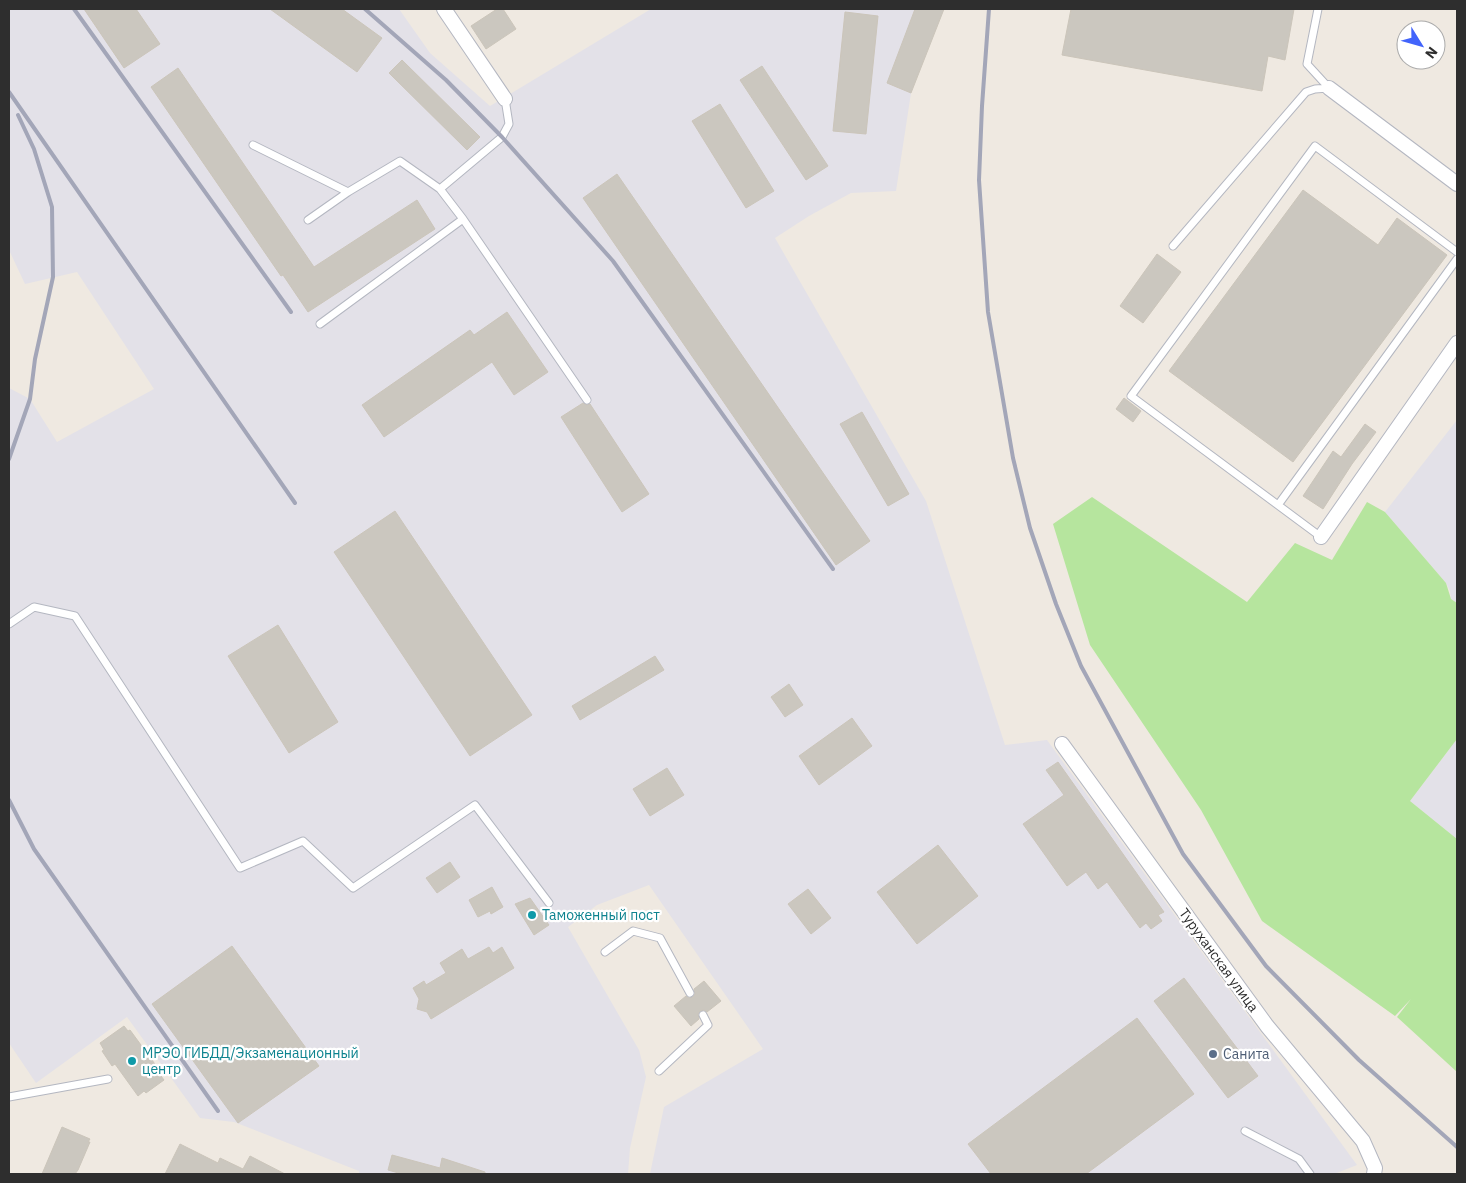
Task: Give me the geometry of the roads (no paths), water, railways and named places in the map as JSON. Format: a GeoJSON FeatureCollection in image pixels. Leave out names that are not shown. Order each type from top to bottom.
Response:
{"type":"FeatureCollection","features":[{"type":"Feature","properties":{"kind":"street"},"geometry":{"type":"LineString","coordinates":[[444,9],[505,99]]}},
{"type":"Feature","properties":{"kind":"street"},"geometry":{"type":"LineString","coordinates":[[1329,88],[1457,184]]}},
{"type":"Feature","properties":{"kind":"street"},"geometry":{"type":"LineString","coordinates":[[1321,537],[1457,343]]}},
{"type":"Feature","properties":{"kind":"street","name":"Туруханская улица"},"geometry":{"type":"LineString","coordinates":[[1062,744],[1267,1026],[1363,1141],[1375,1168],[1374,1174]]}},
{"type":"Feature","properties":{"kind":"lane"},"geometry":{"type":"LineString","coordinates":[[1318,9],[1307,64],[1329,88]]}},
{"type":"Feature","properties":{"kind":"lane"},"geometry":{"type":"LineString","coordinates":[[1173,246],[1306,92],[1329,88]]}},
{"type":"Feature","properties":{"kind":"lane"},"geometry":{"type":"LineString","coordinates":[[440,189],[502,137],[509,124],[505,99]]}},
{"type":"Feature","properties":{"kind":"lane"},"geometry":{"type":"LineString","coordinates":[[253,145],[348,192]]}},
{"type":"Feature","properties":{"kind":"lane"},"geometry":{"type":"LineString","coordinates":[[1321,537],[1131,396],[1315,146],[1457,252]]}},
{"type":"Feature","properties":{"kind":"lane"},"geometry":{"type":"LineString","coordinates":[[308,220],[348,192],[400,161],[440,189],[463,219],[587,400]]}},
{"type":"Feature","properties":{"kind":"lane"},"geometry":{"type":"LineString","coordinates":[[320,324],[463,219]]}},
{"type":"Feature","properties":{"kind":"lane"},"geometry":{"type":"LineString","coordinates":[[1278,505],[1457,258]]}},
{"type":"Feature","properties":{"kind":"lane"},"geometry":{"type":"LineString","coordinates":[[9,624],[34,607],[75,616],[240,868],[303,841],[353,888],[475,805],[549,903]]}},
{"type":"Feature","properties":{"kind":"lane"},"geometry":{"type":"LineString","coordinates":[[605,952],[633,931],[660,938],[690,992]]}},
{"type":"Feature","properties":{"kind":"lane"},"geometry":{"type":"LineString","coordinates":[[659,1070],[708,1025],[703,1016]]}},
{"type":"Feature","properties":{"kind":"lane"},"geometry":{"type":"LineString","coordinates":[[9,1096],[108,1079]]}},
{"type":"Feature","properties":{"kind":"lane"},"geometry":{"type":"LineString","coordinates":[[1246,1131],[1299,1159],[1310,1174]]}},
{"type":"Feature","properties":{"kind":"railway"},"geometry":{"type":"LineString","coordinates":[[74,9],[291,312]]}},
{"type":"Feature","properties":{"kind":"railway"},"geometry":{"type":"LineString","coordinates":[[365,9],[446,80],[502,137],[613,261],[833,569]]}},
{"type":"Feature","properties":{"kind":"railway"},"geometry":{"type":"LineString","coordinates":[[989,9],[979,180],[988,312],[1013,458],[1030,528],[1056,604],[1081,666],[1183,854],[1266,966],[1359,1060],[1457,1147]]}},
{"type":"Feature","properties":{"kind":"railway"},"geometry":{"type":"LineString","coordinates":[[9,92],[295,503]]}},
{"type":"Feature","properties":{"kind":"railway"},"geometry":{"type":"LineString","coordinates":[[9,459],[30,399],[35,359],[53,277],[52,207],[34,149],[18,115]]}},
{"type":"Feature","properties":{"kind":"railway"},"geometry":{"type":"LineString","coordinates":[[9,800],[34,849],[218,1111]]}},
{"type":"Feature","properties":{"kind":"place","name":"Таможенный пост"},"geometry":{"type":"Point","coordinates":[532,915]}},
{"type":"Feature","properties":{"kind":"place","name":"Санита"},"geometry":{"type":"Point","coordinates":[1213,1054]}},
{"type":"Feature","properties":{"kind":"place","name":"МРЭО ГИБДД/Экзаменационный центр"},"geometry":{"type":"Point","coordinates":[132,1061]}}]}
